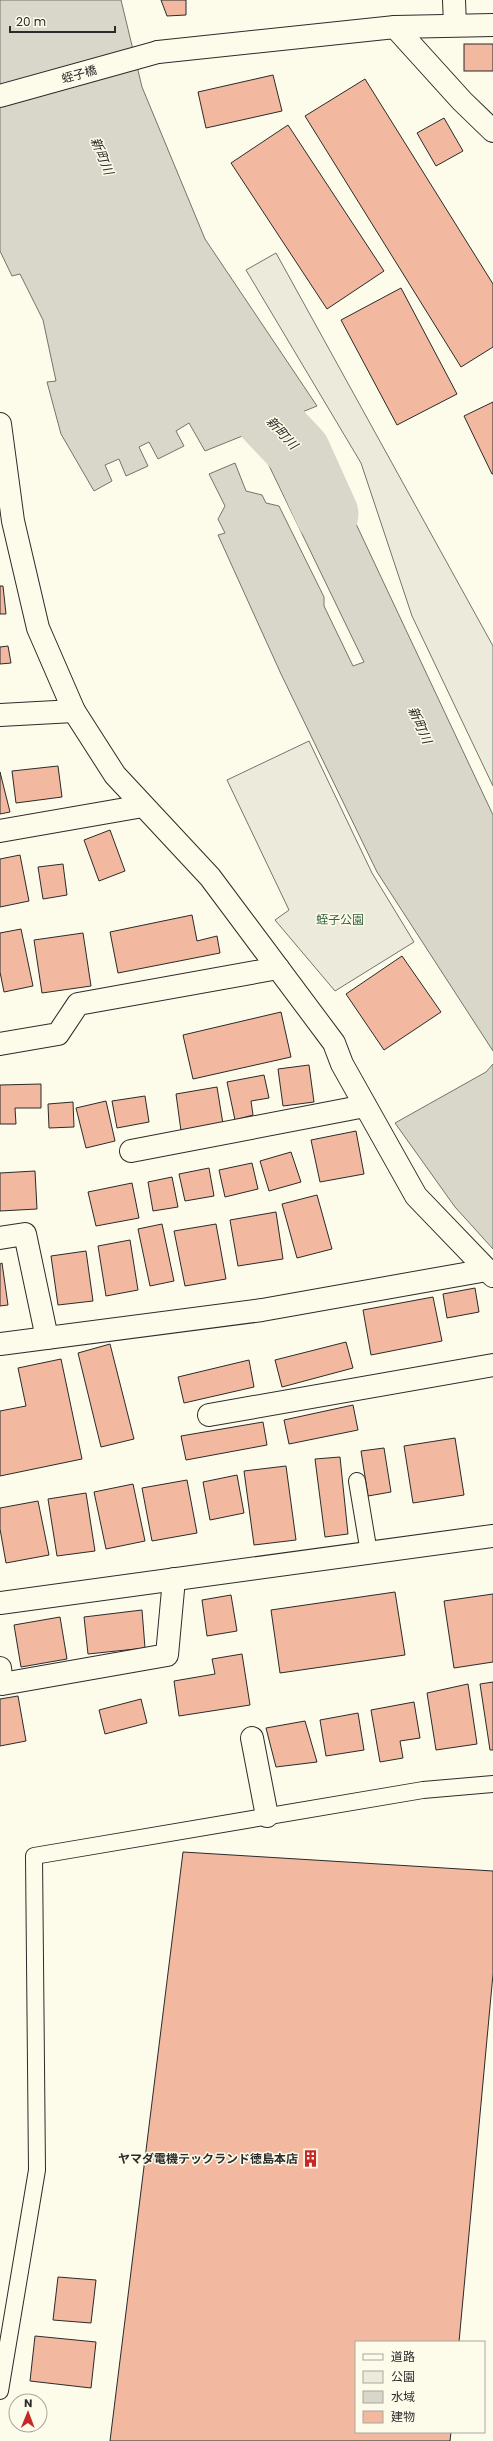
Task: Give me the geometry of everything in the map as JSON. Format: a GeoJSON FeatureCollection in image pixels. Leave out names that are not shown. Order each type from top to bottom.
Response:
{"type":"FeatureCollection","features":[{"type":"Feature","properties":{"kind":"street"},"geometry":{"type":"LineString","coordinates":[[454,0],[455,25]]}},
{"type":"Feature","properties":{"kind":"street","name":"蛭子橋"},"geometry":{"type":"LineString","coordinates":[[0,96],[158,52],[395,27],[493,24]]}},
{"type":"Feature","properties":{"kind":"street"},"geometry":{"type":"LineString","coordinates":[[395,27],[462,101],[493,131]]}},
{"type":"Feature","properties":{"kind":"street"},"geometry":{"type":"LineString","coordinates":[[0,424],[14,521],[38,628],[74,712],[115,775],[210,877],[334,1043],[342,1064],[416,1196],[490,1273]]}},
{"type":"Feature","properties":{"kind":"street"},"geometry":{"type":"LineString","coordinates":[[0,715],[74,712]]}},
{"type":"Feature","properties":{"kind":"street"},"geometry":{"type":"LineString","coordinates":[[0,832],[143,806]]}},
{"type":"Feature","properties":{"kind":"street"},"geometry":{"type":"LineString","coordinates":[[0,1044],[58,1034],[78,1004],[278,968]]}},
{"type":"Feature","properties":{"kind":"street"},"geometry":{"type":"LineString","coordinates":[[131,1150],[365,1106]]}},
{"type":"Feature","properties":{"kind":"street"},"geometry":{"type":"LineString","coordinates":[[0,1238],[25,1234],[47,1338]]}},
{"type":"Feature","properties":{"kind":"street"},"geometry":{"type":"LineString","coordinates":[[0,1344],[262,1310],[490,1273]]}},
{"type":"Feature","properties":{"kind":"street"},"geometry":{"type":"LineString","coordinates":[[209,1415],[493,1364]]}},
{"type":"Feature","properties":{"kind":"street"},"geometry":{"type":"LineString","coordinates":[[0,1602],[493,1536]]}},
{"type":"Feature","properties":{"kind":"street"},"geometry":{"type":"LineString","coordinates":[[0,1668],[2,1684],[167,1655],[174,1579]]}},
{"type":"Feature","properties":{"kind":"street"},"geometry":{"type":"LineString","coordinates":[[252,1738],[267,1816]]}},
{"type":"Feature","properties":{"kind":"lane"},"geometry":{"type":"LineString","coordinates":[[357,1481],[369,1553]]}},
{"type":"Feature","properties":{"kind":"lane"},"geometry":{"type":"LineString","coordinates":[[0,2391],[38,2170],[34,1856],[423,1790],[493,1784]]}},
{"type":"Feature","properties":{"kind":"green space"},"geometry":{"type":"Polygon","coordinates":[[[276,253],[493,646],[493,786],[412,616],[361,463],[246,270],[276,253]]]}},
{"type":"Feature","properties":{"kind":"green space","name":"蛭子公園"},"geometry":{"type":"Polygon","coordinates":[[[309,741],[372,873],[414,942],[335,991],[275,920],[289,910],[227,780],[309,741]]]}},
{"type":"Feature","properties":{"kind":"water"},"geometry":{"type":"Polygon","coordinates":[[[0,0],[121,0],[142,87],[205,239],[317,406],[205,451],[189,423],[176,431],[184,446],[158,459],[149,442],[139,447],[148,466],[126,476],[119,459],[105,465],[112,481],[94,491],[61,434],[47,382],[56,381],[43,320],[20,274],[12,276],[0,251],[0,0]]]}},
{"type":"Feature","properties":{"kind":"water"},"geometry":{"type":"Polygon","coordinates":[[[310,426],[493,815],[493,1051],[377,872],[281,674],[218,535],[225,533],[218,519],[225,506],[209,474],[235,463],[246,491],[262,495],[266,503],[279,506],[324,597],[324,606],[353,666],[364,662],[261,449],[310,426]]]}},
{"type":"Feature","properties":{"kind":"water"},"geometry":{"type":"Polygon","coordinates":[[[493,1064],[493,1249],[455,1207],[395,1123],[486,1072],[493,1064]]]}},
{"type":"Feature","properties":{"kind":"building"},"geometry":{"type":"Polygon","coordinates":[[[161,0],[186,0],[186,15],[167,16],[161,0]]]}},
{"type":"Feature","properties":{"kind":"building"},"geometry":{"type":"Polygon","coordinates":[[[464,44],[493,44],[493,71],[464,71],[464,44]]]}},
{"type":"Feature","properties":{"kind":"building"},"geometry":{"type":"Polygon","coordinates":[[[273,75],[282,111],[206,128],[198,92],[273,75]]]}},
{"type":"Feature","properties":{"kind":"building"},"geometry":{"type":"Polygon","coordinates":[[[365,79],[493,284],[493,347],[461,367],[305,116],[365,79]]]}},
{"type":"Feature","properties":{"kind":"building"},"geometry":{"type":"Polygon","coordinates":[[[444,118],[463,151],[436,166],[417,133],[444,118]]]}},
{"type":"Feature","properties":{"kind":"building"},"geometry":{"type":"Polygon","coordinates":[[[288,125],[384,271],[327,309],[231,163],[288,125]]]}},
{"type":"Feature","properties":{"kind":"building"},"geometry":{"type":"Polygon","coordinates":[[[401,288],[457,394],[397,425],[341,320],[401,288]]]}},
{"type":"Feature","properties":{"kind":"building"},"geometry":{"type":"Polygon","coordinates":[[[493,402],[493,474],[492,474],[464,416],[493,402]]]}},
{"type":"Feature","properties":{"kind":"building"},"geometry":{"type":"Polygon","coordinates":[[[0,586],[3,586],[6,614],[0,614],[0,586]]]}},
{"type":"Feature","properties":{"kind":"building"},"geometry":{"type":"Polygon","coordinates":[[[8,646],[11,663],[0,664],[0,647],[8,646]]]}},
{"type":"Feature","properties":{"kind":"building"},"geometry":{"type":"Polygon","coordinates":[[[58,766],[62,797],[16,803],[12,771],[58,766]]]}},
{"type":"Feature","properties":{"kind":"building"},"geometry":{"type":"Polygon","coordinates":[[[0,772],[10,812],[0,814],[0,772]]]}},
{"type":"Feature","properties":{"kind":"building"},"geometry":{"type":"Polygon","coordinates":[[[110,830],[125,871],[99,881],[84,840],[110,830]]]}},
{"type":"Feature","properties":{"kind":"building"},"geometry":{"type":"Polygon","coordinates":[[[20,855],[29,901],[0,907],[0,859],[20,855]]]}},
{"type":"Feature","properties":{"kind":"building"},"geometry":{"type":"Polygon","coordinates":[[[63,864],[67,895],[43,899],[38,867],[63,864]]]}},
{"type":"Feature","properties":{"kind":"building"},"geometry":{"type":"Polygon","coordinates":[[[192,915],[197,941],[217,936],[220,953],[118,973],[110,932],[192,915]]]}},
{"type":"Feature","properties":{"kind":"building"},"geometry":{"type":"Polygon","coordinates":[[[21,929],[33,986],[4,992],[0,972],[0,933],[21,929]]]}},
{"type":"Feature","properties":{"kind":"building"},"geometry":{"type":"Polygon","coordinates":[[[83,933],[91,986],[42,993],[34,940],[83,933]]]}},
{"type":"Feature","properties":{"kind":"building"},"geometry":{"type":"Polygon","coordinates":[[[402,956],[441,1012],[384,1050],[346,994],[402,956]]]}},
{"type":"Feature","properties":{"kind":"building"},"geometry":{"type":"Polygon","coordinates":[[[281,1012],[291,1057],[193,1079],[183,1035],[281,1012]]]}},
{"type":"Feature","properties":{"kind":"building"},"geometry":{"type":"Polygon","coordinates":[[[309,1065],[314,1102],[283,1106],[278,1069],[309,1065]]]}},
{"type":"Feature","properties":{"kind":"building"},"geometry":{"type":"Polygon","coordinates":[[[264,1075],[269,1098],[251,1101],[253,1115],[235,1120],[227,1082],[264,1075]]]}},
{"type":"Feature","properties":{"kind":"building"},"geometry":{"type":"Polygon","coordinates":[[[41,1084],[41,1108],[15,1108],[16,1124],[0,1124],[0,1085],[41,1084]]]}},
{"type":"Feature","properties":{"kind":"building"},"geometry":{"type":"Polygon","coordinates":[[[217,1087],[223,1124],[181,1131],[176,1094],[217,1087]]]}},
{"type":"Feature","properties":{"kind":"building"},"geometry":{"type":"Polygon","coordinates":[[[145,1096],[149,1122],[117,1128],[112,1101],[145,1096]]]}},
{"type":"Feature","properties":{"kind":"building"},"geometry":{"type":"Polygon","coordinates":[[[106,1101],[115,1141],[86,1148],[76,1108],[106,1101]]]}},
{"type":"Feature","properties":{"kind":"building"},"geometry":{"type":"Polygon","coordinates":[[[73,1102],[74,1127],[49,1128],[48,1104],[73,1102]]]}},
{"type":"Feature","properties":{"kind":"building"},"geometry":{"type":"Polygon","coordinates":[[[356,1131],[364,1174],[320,1182],[311,1140],[356,1131]]]}},
{"type":"Feature","properties":{"kind":"building"},"geometry":{"type":"Polygon","coordinates":[[[291,1152],[301,1182],[269,1191],[260,1161],[291,1152]]]}},
{"type":"Feature","properties":{"kind":"building"},"geometry":{"type":"Polygon","coordinates":[[[252,1163],[258,1189],[225,1197],[219,1170],[252,1163]]]}},
{"type":"Feature","properties":{"kind":"building"},"geometry":{"type":"Polygon","coordinates":[[[209,1168],[214,1196],[185,1201],[179,1174],[209,1168]]]}},
{"type":"Feature","properties":{"kind":"building"},"geometry":{"type":"Polygon","coordinates":[[[35,1171],[37,1209],[0,1211],[0,1173],[35,1171]]]}},
{"type":"Feature","properties":{"kind":"building"},"geometry":{"type":"Polygon","coordinates":[[[172,1177],[178,1207],[153,1211],[148,1182],[172,1177]]]}},
{"type":"Feature","properties":{"kind":"building"},"geometry":{"type":"Polygon","coordinates":[[[132,1183],[139,1218],[96,1226],[88,1192],[132,1183]]]}},
{"type":"Feature","properties":{"kind":"building"},"geometry":{"type":"Polygon","coordinates":[[[317,1195],[332,1249],[297,1258],[282,1204],[317,1195]]]}},
{"type":"Feature","properties":{"kind":"building"},"geometry":{"type":"Polygon","coordinates":[[[276,1212],[283,1259],[238,1266],[230,1220],[276,1212]]]}},
{"type":"Feature","properties":{"kind":"building"},"geometry":{"type":"Polygon","coordinates":[[[162,1224],[174,1281],[150,1286],[138,1229],[162,1224]]]}},
{"type":"Feature","properties":{"kind":"building"},"geometry":{"type":"Polygon","coordinates":[[[216,1224],[226,1279],[185,1286],[174,1231],[216,1224]]]}},
{"type":"Feature","properties":{"kind":"building"},"geometry":{"type":"Polygon","coordinates":[[[130,1240],[138,1290],[106,1296],[98,1246],[130,1240]]]}},
{"type":"Feature","properties":{"kind":"building"},"geometry":{"type":"Polygon","coordinates":[[[86,1251],[93,1301],[58,1305],[51,1256],[86,1251]]]}},
{"type":"Feature","properties":{"kind":"building"},"geometry":{"type":"Polygon","coordinates":[[[2,1263],[8,1305],[0,1306],[0,1264],[2,1263]]]}},
{"type":"Feature","properties":{"kind":"building"},"geometry":{"type":"Polygon","coordinates":[[[475,1288],[479,1312],[447,1318],[443,1294],[475,1288]]]}},
{"type":"Feature","properties":{"kind":"building"},"geometry":{"type":"Polygon","coordinates":[[[433,1297],[442,1341],[371,1355],[363,1310],[433,1297]]]}},
{"type":"Feature","properties":{"kind":"building"},"geometry":{"type":"Polygon","coordinates":[[[346,1342],[353,1368],[282,1387],[275,1360],[346,1342]]]}},
{"type":"Feature","properties":{"kind":"building"},"geometry":{"type":"Polygon","coordinates":[[[110,1344],[134,1439],[101,1447],[78,1353],[110,1344]]]}},
{"type":"Feature","properties":{"kind":"building"},"geometry":{"type":"Polygon","coordinates":[[[61,1359],[82,1459],[0,1476],[0,1411],[26,1406],[18,1368],[61,1359]]]}},
{"type":"Feature","properties":{"kind":"building"},"geometry":{"type":"Polygon","coordinates":[[[249,1360],[254,1387],[184,1403],[178,1377],[249,1360]]]}},
{"type":"Feature","properties":{"kind":"building"},"geometry":{"type":"Polygon","coordinates":[[[353,1405],[358,1430],[289,1444],[284,1420],[353,1405]]]}},
{"type":"Feature","properties":{"kind":"building"},"geometry":{"type":"Polygon","coordinates":[[[263,1422],[267,1445],[186,1460],[181,1436],[263,1422]]]}},
{"type":"Feature","properties":{"kind":"building"},"geometry":{"type":"Polygon","coordinates":[[[455,1438],[464,1495],[413,1503],[404,1446],[455,1438]]]}},
{"type":"Feature","properties":{"kind":"building"},"geometry":{"type":"Polygon","coordinates":[[[384,1448],[391,1492],[368,1496],[361,1451],[384,1448]]]}},
{"type":"Feature","properties":{"kind":"building"},"geometry":{"type":"Polygon","coordinates":[[[340,1457],[348,1534],[325,1537],[315,1459],[340,1457]]]}},
{"type":"Feature","properties":{"kind":"building"},"geometry":{"type":"Polygon","coordinates":[[[286,1466],[296,1540],[254,1545],[244,1471],[286,1466]]]}},
{"type":"Feature","properties":{"kind":"building"},"geometry":{"type":"Polygon","coordinates":[[[237,1475],[244,1513],[210,1520],[203,1482],[237,1475]]]}},
{"type":"Feature","properties":{"kind":"building"},"geometry":{"type":"Polygon","coordinates":[[[187,1480],[197,1533],[152,1541],[142,1488],[187,1480]]]}},
{"type":"Feature","properties":{"kind":"building"},"geometry":{"type":"Polygon","coordinates":[[[133,1484],[145,1541],[106,1549],[94,1492],[133,1484]]]}},
{"type":"Feature","properties":{"kind":"building"},"geometry":{"type":"Polygon","coordinates":[[[86,1493],[95,1551],[57,1556],[48,1499],[86,1493]]]}},
{"type":"Feature","properties":{"kind":"building"},"geometry":{"type":"Polygon","coordinates":[[[38,1501],[49,1555],[6,1563],[0,1529],[0,1508],[38,1501]]]}},
{"type":"Feature","properties":{"kind":"building"},"geometry":{"type":"Polygon","coordinates":[[[395,1592],[405,1655],[280,1673],[271,1610],[395,1592]]]}},
{"type":"Feature","properties":{"kind":"building"},"geometry":{"type":"Polygon","coordinates":[[[493,1594],[493,1662],[454,1668],[444,1601],[493,1594]]]}},
{"type":"Feature","properties":{"kind":"building"},"geometry":{"type":"Polygon","coordinates":[[[231,1595],[237,1631],[207,1636],[202,1600],[231,1595]]]}},
{"type":"Feature","properties":{"kind":"building"},"geometry":{"type":"Polygon","coordinates":[[[142,1610],[145,1648],[88,1654],[84,1617],[142,1610]]]}},
{"type":"Feature","properties":{"kind":"building"},"geometry":{"type":"Polygon","coordinates":[[[60,1617],[67,1659],[21,1667],[14,1625],[60,1617]]]}},
{"type":"Feature","properties":{"kind":"building"},"geometry":{"type":"Polygon","coordinates":[[[242,1654],[250,1705],[179,1716],[174,1681],[215,1674],[212,1659],[242,1654]]]}},
{"type":"Feature","properties":{"kind":"building"},"geometry":{"type":"Polygon","coordinates":[[[493,1682],[493,1750],[490,1750],[480,1684],[493,1682]]]}},
{"type":"Feature","properties":{"kind":"building"},"geometry":{"type":"Polygon","coordinates":[[[468,1684],[477,1744],[436,1750],[427,1693],[468,1684]]]}},
{"type":"Feature","properties":{"kind":"building"},"geometry":{"type":"Polygon","coordinates":[[[18,1696],[26,1741],[0,1746],[0,1699],[18,1696]]]}},
{"type":"Feature","properties":{"kind":"building"},"geometry":{"type":"Polygon","coordinates":[[[141,1699],[147,1723],[105,1734],[99,1710],[141,1699]]]}},
{"type":"Feature","properties":{"kind":"building"},"geometry":{"type":"Polygon","coordinates":[[[414,1702],[420,1738],[400,1741],[403,1758],[380,1762],[371,1710],[414,1702]]]}},
{"type":"Feature","properties":{"kind":"building"},"geometry":{"type":"Polygon","coordinates":[[[358,1713],[364,1750],[326,1756],[320,1720],[358,1713]]]}},
{"type":"Feature","properties":{"kind":"building"},"geometry":{"type":"Polygon","coordinates":[[[305,1721],[317,1762],[276,1767],[266,1728],[305,1721]]]}},
{"type":"Feature","properties":{"kind":"building","name":"ヤマダ電機テックランド徳島本店"},"geometry":{"type":"Polygon","coordinates":[[[183,1852],[493,1871],[493,1974],[459,2341],[355,2341],[355,2433],[451,2433],[450,2441],[110,2441],[183,1852]]]}},
{"type":"Feature","properties":{"kind":"building"},"geometry":{"type":"Polygon","coordinates":[[[58,2277],[96,2280],[91,2323],[53,2320],[58,2277]]]}},
{"type":"Feature","properties":{"kind":"building"},"geometry":{"type":"Polygon","coordinates":[[[35,2336],[96,2342],[91,2388],[30,2381],[35,2336]]]}},
{"type":"Feature","properties":{"kind":"waterway","name":"新町川"},"geometry":{"type":"LineString","coordinates":[[213,360],[299,452],[327,514]]}},
{"type":"Feature","properties":{"kind":"place","name":"ヤマダ電機テックランド徳島本店"},"geometry":{"type":"Point","coordinates":[311,2158]}}]}
